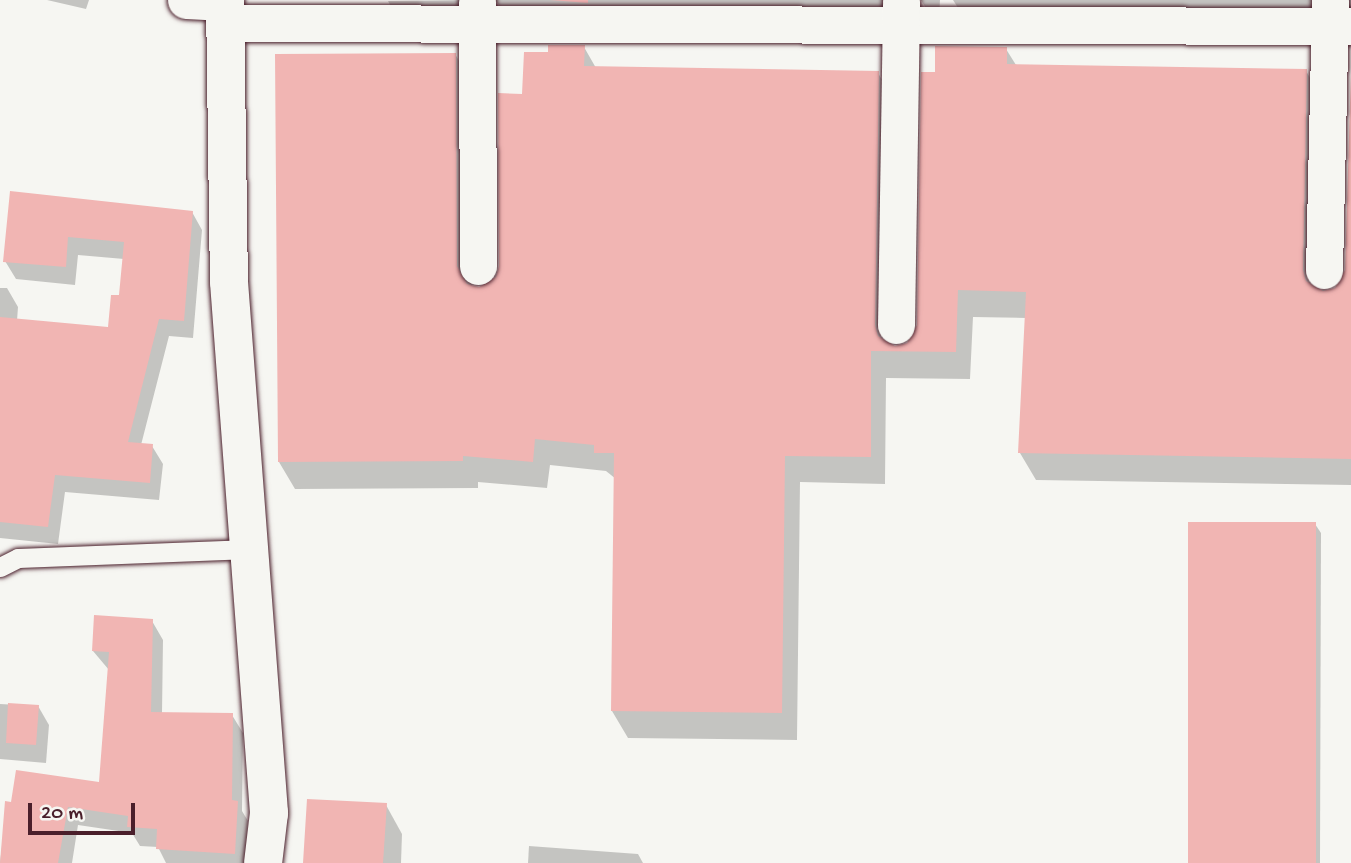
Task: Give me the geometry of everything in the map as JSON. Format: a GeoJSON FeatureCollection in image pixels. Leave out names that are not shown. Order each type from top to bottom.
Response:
{"type":"FeatureCollection","features":[{"type":"Feature","properties":{"kind":"street"},"geometry":{"type":"LineString","coordinates":[[186,0],[225,8],[477,12],[1337,18],[1324,270]]}},
{"type":"Feature","properties":{"kind":"street"},"geometry":{"type":"LineString","coordinates":[[225,8],[229,282],[269,813],[263,863]]}},
{"type":"Feature","properties":{"kind":"street"},"geometry":{"type":"LineString","coordinates":[[477,12],[478,267]]}},
{"type":"Feature","properties":{"kind":"street"},"geometry":{"type":"LineString","coordinates":[[896,325],[901,13]]}},
{"type":"Feature","properties":{"kind":"lane"},"geometry":{"type":"LineString","coordinates":[[0,566],[18,558],[250,549]]}},
{"type":"Feature","properties":{"kind":"building"},"geometry":{"type":"Polygon","coordinates":[[[550,0],[588,0],[588,3],[550,0]]]}},
{"type":"Feature","properties":{"kind":"building"},"geometry":{"type":"Polygon","coordinates":[[[548,45],[585,45],[584,66],[879,71],[875,325],[878,336],[895,346],[907,343],[917,325],[921,72],[935,72],[935,46],[1007,47],[1007,64],[1307,69],[1303,270],[1306,281],[1323,291],[1335,288],[1345,270],[1351,70],[1351,459],[1018,453],[1026,292],[958,290],[956,352],[871,351],[871,457],[785,456],[782,713],[611,711],[614,453],[594,453],[594,445],[535,439],[533,462],[463,456],[463,461],[278,462],[275,54],[456,53],[457,266],[467,284],[479,287],[496,277],[499,266],[498,93],[522,94],[524,52],[548,52],[548,45]]]}},
{"type":"Feature","properties":{"kind":"building"},"geometry":{"type":"Polygon","coordinates":[[[10,191],[193,211],[184,321],[159,319],[128,442],[153,444],[150,483],[55,475],[48,527],[0,522],[0,317],[108,327],[111,295],[119,295],[124,242],[68,237],[66,267],[3,262],[10,191]]]}},
{"type":"Feature","properties":{"kind":"building"},"geometry":{"type":"Polygon","coordinates":[[[1188,522],[1316,522],[1316,863],[1188,863],[1188,522]]]}},
{"type":"Feature","properties":{"kind":"building"},"geometry":{"type":"Polygon","coordinates":[[[94,615],[153,619],[151,712],[233,713],[232,800],[238,801],[235,854],[156,849],[157,829],[127,827],[128,816],[68,807],[58,863],[0,863],[5,801],[11,802],[16,770],[99,782],[109,652],[92,651],[94,615]]]}},
{"type":"Feature","properties":{"kind":"building"},"geometry":{"type":"Polygon","coordinates":[[[8,703],[39,705],[36,745],[6,743],[8,703]]]}},
{"type":"Feature","properties":{"kind":"building"},"geometry":{"type":"Polygon","coordinates":[[[307,799],[387,803],[383,863],[303,863],[307,799]]]}}]}
